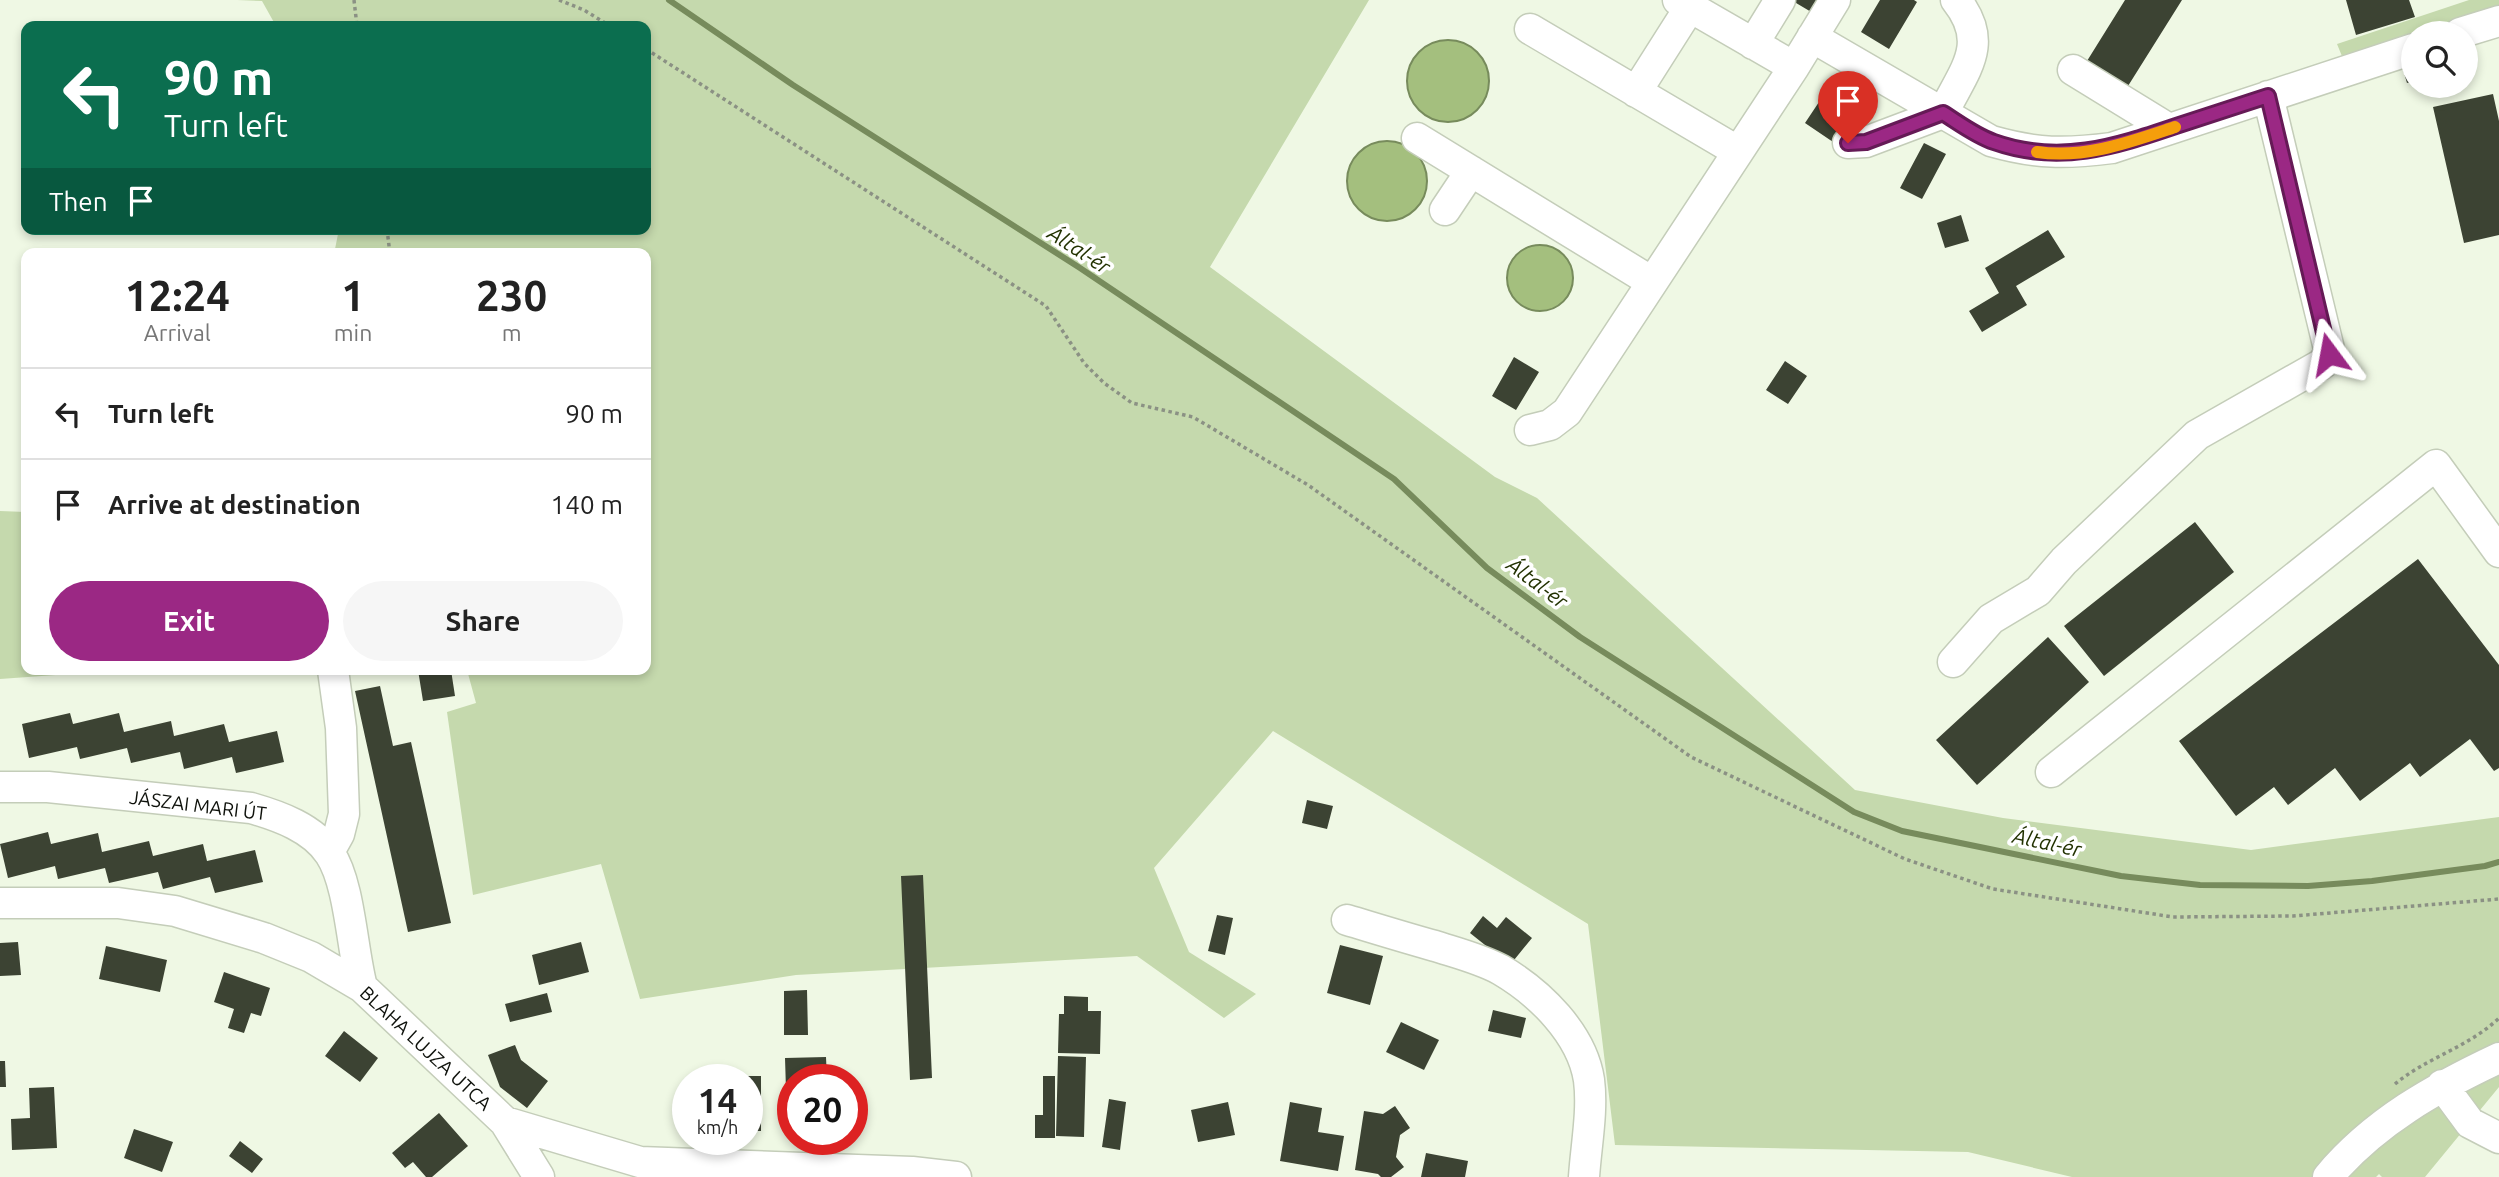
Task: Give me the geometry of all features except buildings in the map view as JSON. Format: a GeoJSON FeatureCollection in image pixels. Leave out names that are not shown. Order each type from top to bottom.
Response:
{"type":"FeatureCollection","features":[{"type":"Feature","properties":{"kind":"street"},"geometry":{"type":"LineString","coordinates":[[1754,44],[1780,0]]}},
{"type":"Feature","properties":{"kind":"street"},"geometry":{"type":"LineString","coordinates":[[1530,430],[1550,425],[1567,412],[1794,67],[1835,0]]}},
{"type":"Feature","properties":{"kind":"street"},"geometry":{"type":"LineString","coordinates":[[1636,92],[1684,3],[1794,67]]}},
{"type":"Feature","properties":{"kind":"street"},"geometry":{"type":"LineString","coordinates":[[1848,143],[1866,142],[1943,113],[1974,47],[1973,31],[1963,3]]}},
{"type":"Feature","properties":{"kind":"street"},"geometry":{"type":"LineString","coordinates":[[2478,27],[2499,20]]}},
{"type":"Feature","properties":{"kind":"street"},"geometry":{"type":"LineString","coordinates":[[1530,29],[1737,151]]}},
{"type":"Feature","properties":{"kind":"street"},"geometry":{"type":"LineString","coordinates":[[1812,37],[1991,141],[2045,153],[2074,153],[2112,148],[2401,53]]}},
{"type":"Feature","properties":{"kind":"street"},"geometry":{"type":"LineString","coordinates":[[2073,71],[2169,129]]}},
{"type":"Feature","properties":{"kind":"street"},"geometry":{"type":"LineString","coordinates":[[1953,662],[1991,619],[2038,591],[2064,561],[2197,435],[2295,381],[2322,364],[2329,354],[2268,96]]}},
{"type":"Feature","properties":{"kind":"street"},"geometry":{"type":"LineString","coordinates":[[1417,138],[1652,282]]}},
{"type":"Feature","properties":{"kind":"street"},"geometry":{"type":"LineString","coordinates":[[1445,210],[1471,171]]}},
{"type":"Feature","properties":{"kind":"street"},"geometry":{"type":"LineString","coordinates":[[2051,772],[2436,465],[2499,552]]}},
{"type":"Feature","properties":{"kind":"street"},"geometry":{"type":"LineString","coordinates":[[329,852],[339,834],[344,814],[341,728],[334,675]]}},
{"type":"Feature","properties":{"kind":"street","name":"JÁSZAI MARI ÚT"},"geometry":{"type":"LineString","coordinates":[[0,787],[48,788],[251,808],[282,817],[303,828],[329,852],[335,864],[347,903],[362,987]]}},
{"type":"Feature","properties":{"kind":"street","name":"BLAHA LUJZA UTCA"},"geometry":{"type":"LineString","coordinates":[[0,903],[118,903],[175,911],[264,938],[311,957],[362,987],[505,1122],[539,1177]]}},
{"type":"Feature","properties":{"kind":"street"},"geometry":{"type":"LineString","coordinates":[[1348,920],[1463,955],[1500,970],[1529,990],[1554,1013],[1584,1058],[1589,1082],[1584,1177]]}},
{"type":"Feature","properties":{"kind":"street"},"geometry":{"type":"LineString","coordinates":[[2328,1177],[2352,1150],[2393,1116],[2442,1085],[2499,1058]]}},
{"type":"Feature","properties":{"kind":"street"},"geometry":{"type":"LineString","coordinates":[[2442,1085],[2470,1123],[2499,1138]]}},
{"type":"Feature","properties":{"kind":"street"},"geometry":{"type":"LineString","coordinates":[[505,1122],[636,1170],[912,1172],[956,1177]]}},
{"type":"Feature","properties":{"kind":"path"},"geometry":{"type":"LineString","coordinates":[[354,0],[357,21]]}},
{"type":"Feature","properties":{"kind":"path"},"geometry":{"type":"LineString","coordinates":[[558,0],[584,10],[602,21]]}},
{"type":"Feature","properties":{"kind":"path"},"geometry":{"type":"LineString","coordinates":[[651,52],[1046,306],[1084,363],[1104,383],[1132,403],[1194,417],[1308,485],[1690,757],[1905,859],[1993,889],[2173,917],[2293,916],[2499,899]]}},
{"type":"Feature","properties":{"kind":"shaded area"},"geometry":{"type":"Polygon","coordinates":[[[237,0],[1369,0],[1210,267],[1495,477],[1537,498],[1855,790],[2003,818],[2251,850],[2499,817],[2499,1087],[2425,1177],[2382,1177],[2379,1174],[2376,1177],[2072,1177],[1968,1152],[1615,1145],[1588,924],[1273,731],[1154,868],[1189,952],[1256,994],[1224,1018],[1137,956],[796,975],[640,999],[601,864],[473,895],[447,712],[476,703],[468,675],[651,675],[651,248],[335,248],[338,235],[651,235],[651,21],[273,21],[262,1],[237,0]]]}},
{"type":"Feature","properties":{"kind":"shaded area"},"geometry":{"type":"Polygon","coordinates":[[[2469,0],[2499,0],[2499,35],[2478,35],[2478,21],[2406,21],[2469,0]]]}},
{"type":"Feature","properties":{"kind":"shaded area"},"geometry":{"type":"Polygon","coordinates":[[[2401,23],[2401,67],[2353,83],[2337,44],[2401,23]]]}},
{"type":"Feature","properties":{"kind":"shaded area"},"geometry":{"type":"Polygon","coordinates":[[[1448,40],[1464,44],[1477,52],[1485,65],[1489,81],[1485,97],[1477,110],[1464,118],[1448,122],[1432,118],[1419,110],[1411,97],[1407,81],[1411,65],[1419,52],[1432,44],[1448,40]]]}},
{"type":"Feature","properties":{"kind":"shaded area"},"geometry":{"type":"Polygon","coordinates":[[[1379,141],[1395,141],[1416,152],[1427,173],[1427,189],[1416,210],[1395,221],[1379,221],[1365,215],[1353,203],[1347,189],[1347,173],[1353,159],[1365,147],[1379,141]]]}},
{"type":"Feature","properties":{"kind":"shaded area"},"geometry":{"type":"Polygon","coordinates":[[[1534,245],[1546,245],[1558,250],[1568,260],[1573,278],[1571,291],[1558,306],[1546,311],[1534,311],[1522,306],[1512,296],[1507,284],[1507,272],[1512,260],[1522,250],[1534,245]]]}},
{"type":"Feature","properties":{"kind":"shaded area"},"geometry":{"type":"Polygon","coordinates":[[[0,511],[21,512],[21,675],[56,675],[0,679],[0,511]]]}},
{"type":"Feature","properties":{"kind":"waterway","name":"Által-ér"},"geometry":{"type":"LineString","coordinates":[[669,0],[793,85],[1080,268],[1394,479],[1487,568],[1580,637],[1854,812],[1902,831],[2121,876],[2200,885],[2308,886],[2372,881],[2499,862]]}},
{"type":"Feature","properties":{"kind":"slow traffic"},"geometry":{"type":"LineString","coordinates":[[2037,152],[2074,153],[2112,148],[2175,127]]}},
{"type":"Feature","properties":{"kind":"route"},"geometry":{"type":"LineString","coordinates":[[1848,143],[1866,142],[1943,113],[1991,141],[2045,153],[2074,153],[2112,148],[2268,96],[2329,354]]}}]}
